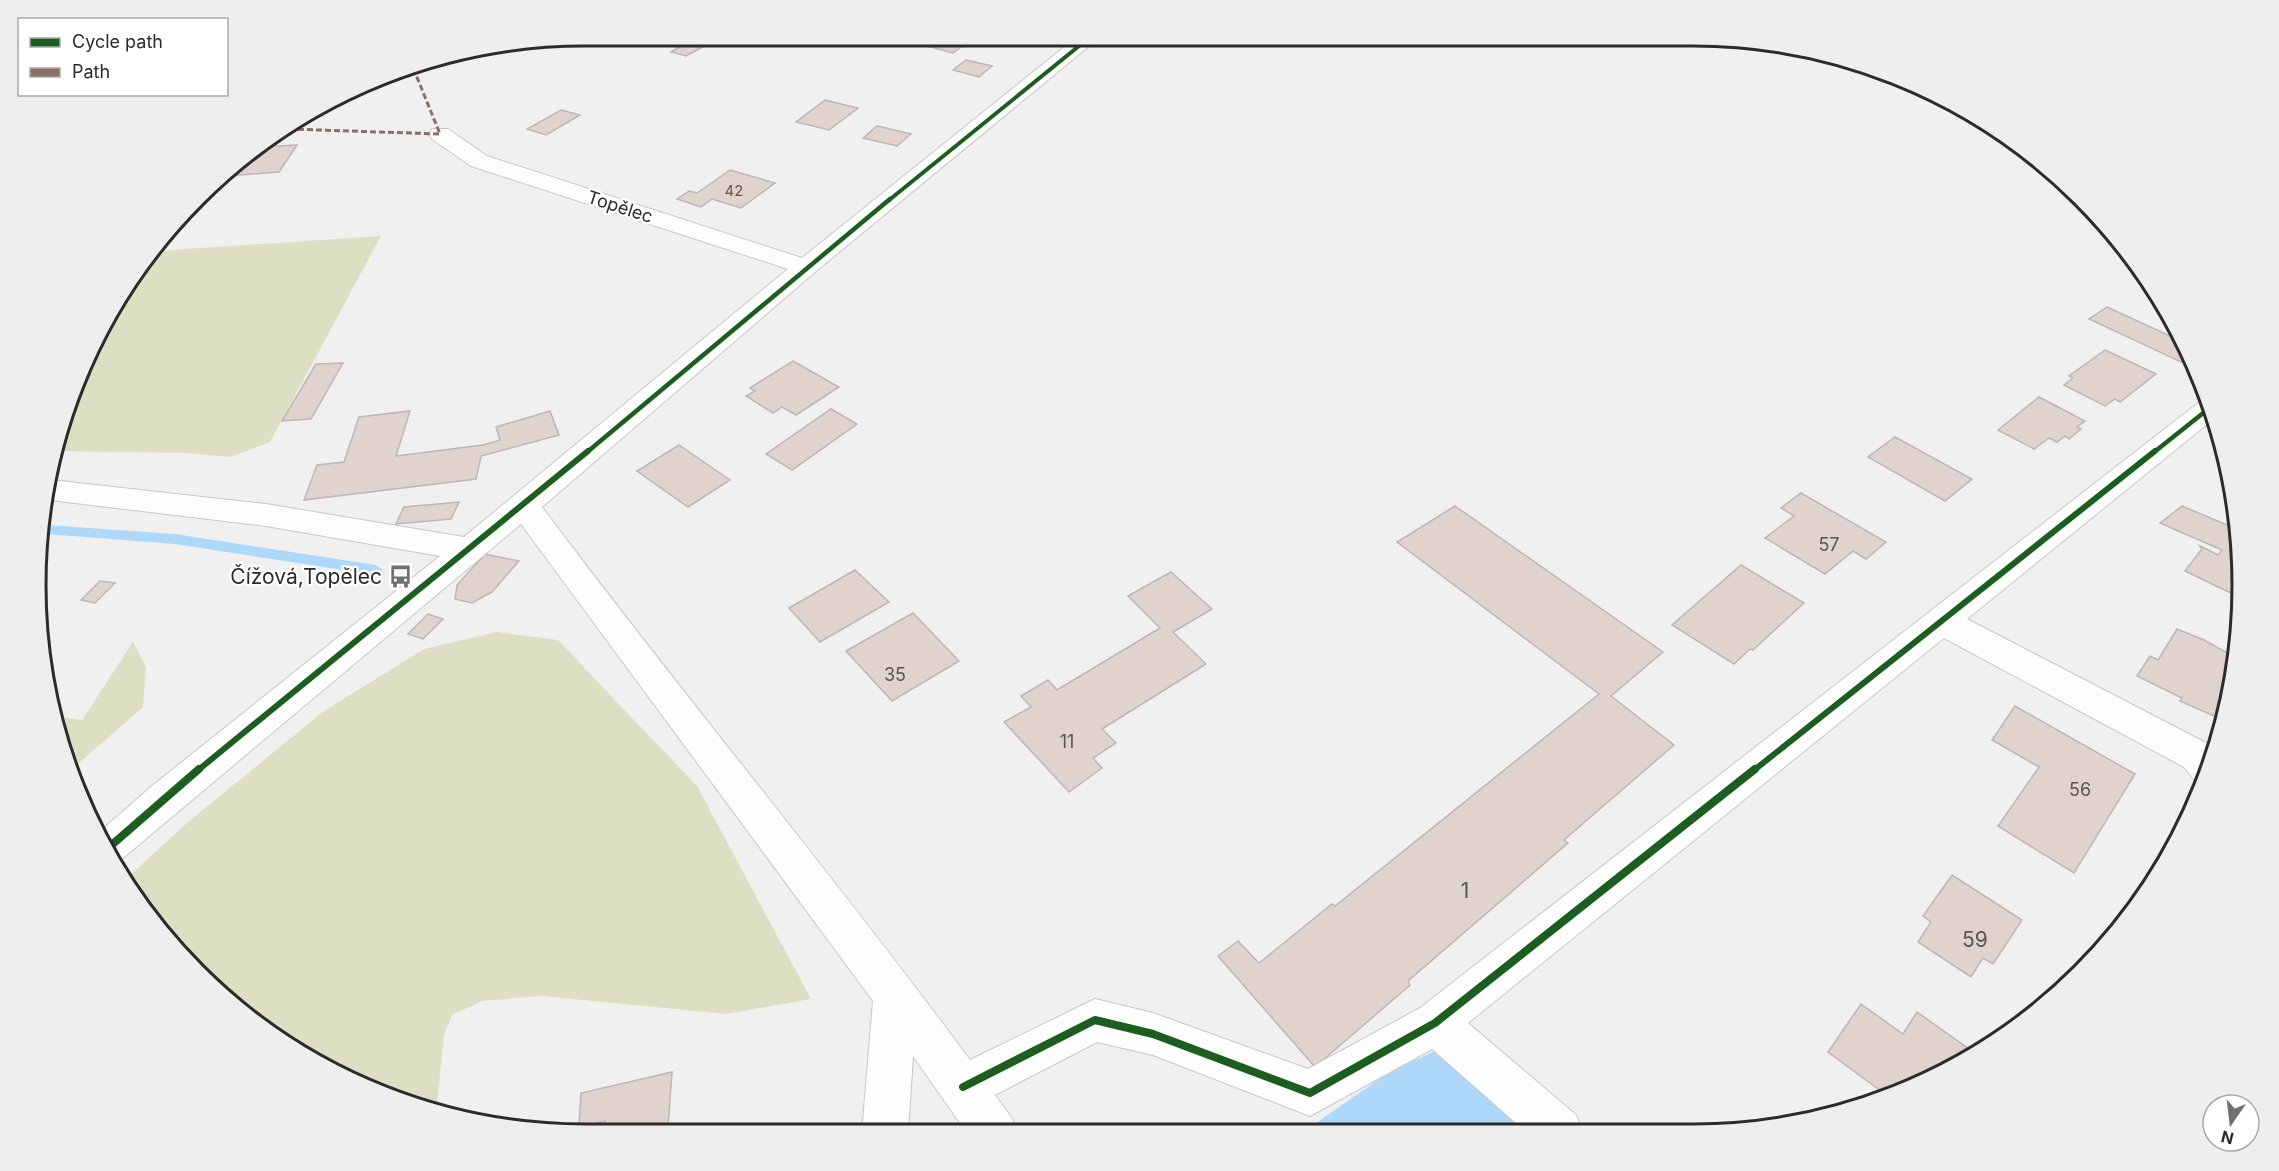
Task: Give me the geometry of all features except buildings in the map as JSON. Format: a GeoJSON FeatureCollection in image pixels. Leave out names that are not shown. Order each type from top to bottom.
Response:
{"type":"FeatureCollection","features":[{"type":"Feature","properties":{"kind":"street"},"geometry":{"type":"LineString","coordinates":[[113,844],[174,790],[524,505],[806,267],[1078,46]]}},
{"type":"Feature","properties":{"kind":"street","name":"Topělec"},"geometry":{"type":"LineString","coordinates":[[440,134],[479,161],[806,267]]}},
{"type":"Feature","properties":{"kind":"street"},"geometry":{"type":"LineString","coordinates":[[963,1087],[1095,1020],[1153,1034],[1310,1093],[1435,1023],[2204,412]]}},
{"type":"Feature","properties":{"kind":"street"},"geometry":{"type":"LineString","coordinates":[[55,491],[266,515],[468,549]]}},
{"type":"Feature","properties":{"kind":"street"},"geometry":{"type":"LineString","coordinates":[[524,505],[614,630],[895,993],[989,1124]]}},
{"type":"Feature","properties":{"kind":"street"},"geometry":{"type":"LineString","coordinates":[[1942,621],[2197,756],[2202,763]]}},
{"type":"Feature","properties":{"kind":"street"},"geometry":{"type":"LineString","coordinates":[[886,1124],[895,993]]}},
{"type":"Feature","properties":{"kind":"street"},"geometry":{"type":"LineString","coordinates":[[1435,1023],[1552,1124]]}},
{"type":"Feature","properties":{"kind":"green space"},"geometry":{"type":"Polygon","coordinates":[[[381,236],[270,442],[230,457],[185,453],[64,451],[75,412],[102,347],[137,286],[163,251],[381,236]]]}},
{"type":"Feature","properties":{"kind":"green space"},"geometry":{"type":"Polygon","coordinates":[[[497,632],[558,640],[697,786],[811,999],[726,1014],[542,996],[482,1001],[452,1015],[444,1035],[437,1103],[412,1096],[347,1069],[286,1034],[230,991],[180,941],[131,875],[188,822],[324,711],[424,649],[497,632]]]}},
{"type":"Feature","properties":{"kind":"green space"},"geometry":{"type":"Polygon","coordinates":[[[133,642],[146,667],[143,707],[77,765],[63,717],[82,720],[133,642]]]}},
{"type":"Feature","properties":{"kind":"water"},"geometry":{"type":"Polygon","coordinates":[[[1437,1050],[1484,1069],[1517,1124],[1315,1124],[1391,1071],[1437,1050]]]}},
{"type":"Feature","properties":{"kind":"waterway"},"geometry":{"type":"LineString","coordinates":[[50,529],[175,539],[376,570]]}},
{"type":"Feature","properties":{"kind":"marked path"},"geometry":{"type":"LineString","coordinates":[[299,129],[440,134],[416,74]]}},
{"type":"Feature","properties":{"kind":"cycle path"},"geometry":{"type":"LineString","coordinates":[[113,844],[165,797],[524,505],[806,267],[1079,46]]}},
{"type":"Feature","properties":{"kind":"cycle path"},"geometry":{"type":"LineString","coordinates":[[963,1087],[1095,1020],[1153,1034],[1310,1093],[1435,1023],[2204,412]]}},
{"type":"Feature","properties":{"kind":"place","name":"Čížová,Topělec"},"geometry":{"type":"Point","coordinates":[400,577]}}]}
